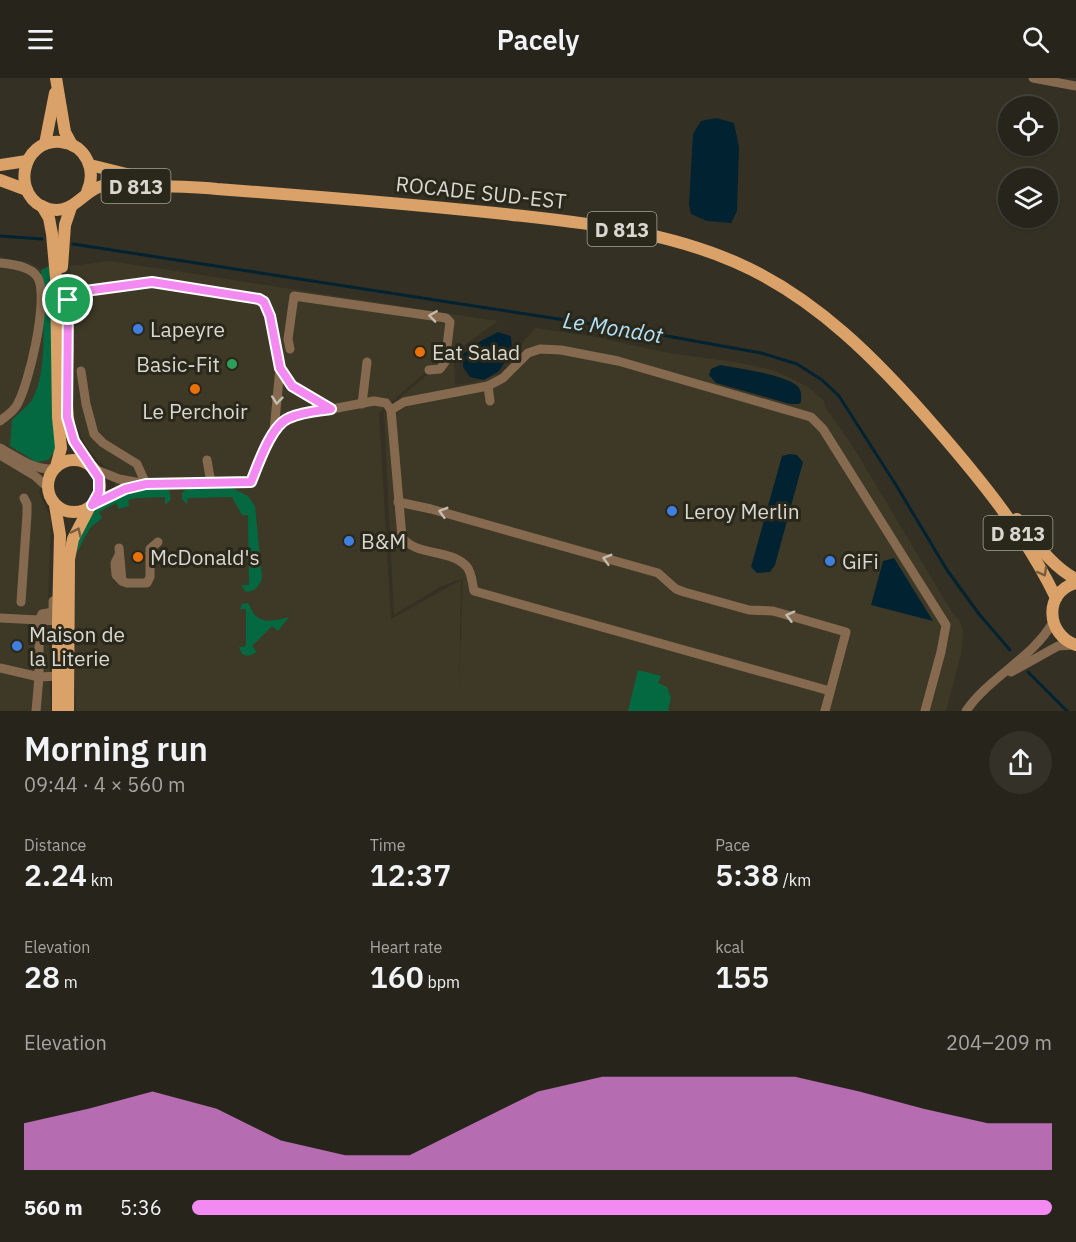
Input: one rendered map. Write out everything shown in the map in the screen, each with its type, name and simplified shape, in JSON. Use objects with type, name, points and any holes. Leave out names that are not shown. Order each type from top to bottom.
[{"type":"main road","points":[[45,144],[57,79]]},
{"type":"main road","points":[[57,79],[65,132],[72,145]]},
{"type":"main road","points":[[42,206],[57,210],[72,207],[87,192],[92,179],[90,165],[80,150],[72,145],[54,142],[45,144],[32,154],[24,170],[27,190],[42,206],[49,218],[56,278],[58,417],[61,448],[47,487],[48,494],[55,505],[60,535],[58,711]]},
{"type":"main road","points":[[0,165],[27,161]]},
{"type":"main road","name":"ROCADE SUD-EST","points":[[90,165],[135,177],[185,186]]},
{"type":"main road","points":[[0,180],[27,190]]},
{"type":"main road","name":"ROCADE SUD-EST","points":[[87,192],[107,185],[185,186],[415,204],[604,225],[677,241],[737,263],[792,293],[841,330],[891,375],[974,472],[1020,535],[1043,571],[1056,598]]},
{"type":"main road","points":[[68,711],[69,559],[73,539],[99,492],[100,485],[91,466],[74,441],[69,428],[66,402],[62,256],[65,225],[72,207]]},
{"type":"main road","points":[[55,468],[70,460],[91,466]]},
{"type":"main road","name":"ROCADE SUD-EST","points":[[974,472],[999,497],[1053,562],[1076,581]]},
{"type":"main road","points":[[55,505],[75,513],[91,506]]},
{"type":"main road","points":[[1074,645],[1064,640],[1057,632],[1052,614],[1056,598],[1062,590],[1076,581]]},
{"type":"street","points":[[1033,78],[1076,86]]},
{"type":"street","points":[[0,263],[20,266],[32,271],[37,276],[41,287],[39,322],[31,367],[17,406],[0,421]]},
{"type":"street","points":[[66,402],[69,355],[68,300],[71,295],[78,292],[152,282],[259,299],[267,306],[280,368],[273,433]]},
{"type":"street","points":[[290,349],[288,339],[294,296],[446,318],[450,322],[446,362],[440,369],[429,370]]},
{"type":"street","points":[[391,410],[404,402],[488,386],[503,378],[528,353],[540,349],[561,350],[618,360],[811,417],[817,421],[946,625],[925,711]]},
{"type":"street","points":[[362,404],[367,362]]},
{"type":"street","points":[[280,368],[292,386],[331,409]]},
{"type":"street","points":[[81,371],[94,434],[103,443],[137,464],[146,484]]},
{"type":"street","points":[[488,386],[490,401]]},
{"type":"street","points":[[91,466],[119,479],[146,484],[251,482],[273,433],[283,421],[291,417],[331,409],[382,402],[390,406],[391,410],[400,534],[403,540],[411,545],[459,560],[469,571],[474,591],[830,691]]},
{"type":"street","points":[[0,448],[42,470],[55,468]]},
{"type":"street","points":[[0,455],[35,476],[47,487]]},
{"type":"street","points":[[207,460],[211,483]]},
{"type":"street","points":[[91,506],[125,489],[146,484]]},
{"type":"street","points":[[21,602],[27,514],[27,504],[24,498]]},
{"type":"street","points":[[398,502],[658,573],[676,589],[721,603],[749,610],[773,611],[846,632],[825,711]]},
{"type":"street","points":[[119,551],[123,580],[130,584],[147,583],[150,580],[150,549],[158,542]]},
{"type":"street","points":[[36,711],[39,677],[39,620],[42,614],[53,612],[54,574],[59,560]]},
{"type":"street","points":[[0,618],[58,621]]},
{"type":"street","points":[[966,711],[980,694],[1044,636],[1053,622]]},
{"type":"street","points":[[980,694],[1037,656],[1058,645],[1074,645]]},
{"type":"street","points":[[0,668],[39,677],[58,676]]},
{"type":"shaded area","points":[[0,257],[31,263],[41,270],[44,280],[52,461],[43,477],[39,493],[51,519],[48,602],[51,711],[0,711]]},
{"type":"shaded area","points":[[110,261],[498,321],[421,376],[379,413],[391,619],[461,580],[459,693],[463,578],[438,588],[394,615],[384,413],[395,402],[454,356],[455,385],[471,383],[502,373],[535,328],[595,337],[669,353],[741,363],[776,371],[808,387],[824,401],[825,407],[852,445],[953,614],[960,621],[963,631],[961,654],[946,711],[76,711],[72,571],[77,539],[84,524],[114,499],[115,474],[99,462],[86,446],[75,423],[70,266]]},
{"type":"green space","points":[[49,266],[56,450],[48,460],[36,462],[10,446],[12,420],[32,400],[38,387],[44,336],[41,270]]},
{"type":"green space","points":[[230,487],[248,496],[255,506],[262,578],[254,590],[246,592],[241,585],[249,585],[248,515],[242,515],[232,497],[188,498],[187,504],[182,499],[182,493],[187,489]]},
{"type":"green space","points":[[136,490],[169,490],[171,499],[165,505],[165,497],[136,498],[128,500],[129,506],[119,509],[116,503],[99,512],[102,518],[90,528],[76,554],[73,554],[84,524],[95,511],[111,499]]},
{"type":"green space","points":[[248,603],[255,615],[263,620],[289,617],[278,631],[272,626],[252,646],[257,652],[248,656],[242,654],[239,647],[246,646],[246,609],[240,609],[242,604]]},
{"type":"green space","points":[[638,670],[661,676],[658,683],[667,687],[671,698],[668,710],[670,711],[628,711]]},
{"type":"water","points":[[716,118],[734,123],[739,147],[737,211],[731,223],[707,221],[691,214],[689,204],[693,134],[701,121]]},
{"type":"water","points":[[498,332],[511,336],[512,351],[499,371],[484,380],[470,377],[463,367],[463,354]]},
{"type":"water","points":[[720,365],[786,379],[799,388],[801,402],[790,404],[716,383],[709,375],[711,369]]},
{"type":"water","points":[[797,455],[803,462],[775,565],[770,572],[757,573],[751,567],[782,456]]},
{"type":"water","points":[[894,558],[933,621],[871,605],[883,561]]},
{"type":"waterway","points":[[0,236],[42,239]]},
{"type":"waterway","name":"Le Mondot","points":[[73,244],[656,334],[761,353],[797,364],[822,380],[839,396],[947,570],[979,614],[1010,650]]},
{"type":"waterway","name":"Le Mondot","points":[[1028,672],[1067,711]]},
{"type":"place","name":"Lapeyre","points":[[138,329]]},
{"type":"place","name":"Eat Salad","points":[[420,352]]},
{"type":"place","name":"Basic-Fit","points":[[232,364]]},
{"type":"place","name":"Le Perchoir","points":[[195,389]]},
{"type":"place","name":"Leroy Merlin","points":[[672,511]]},
{"type":"place","name":"B&M","points":[[349,541]]},
{"type":"place","name":"McDonald's","points":[[138,557]]},
{"type":"place","name":"GiFi","points":[[830,561]]},
{"type":"place","name":"Maison de la Literie","points":[[17,646]]},
{"type":"route","points":[[152,282],[259,299],[267,306],[280,368],[292,386],[331,409],[291,417],[283,421],[273,433],[251,482],[146,484],[125,489],[92,505],[99,492],[99,478],[74,441],[67,417],[68,300],[71,295],[78,292],[152,282]]}]
